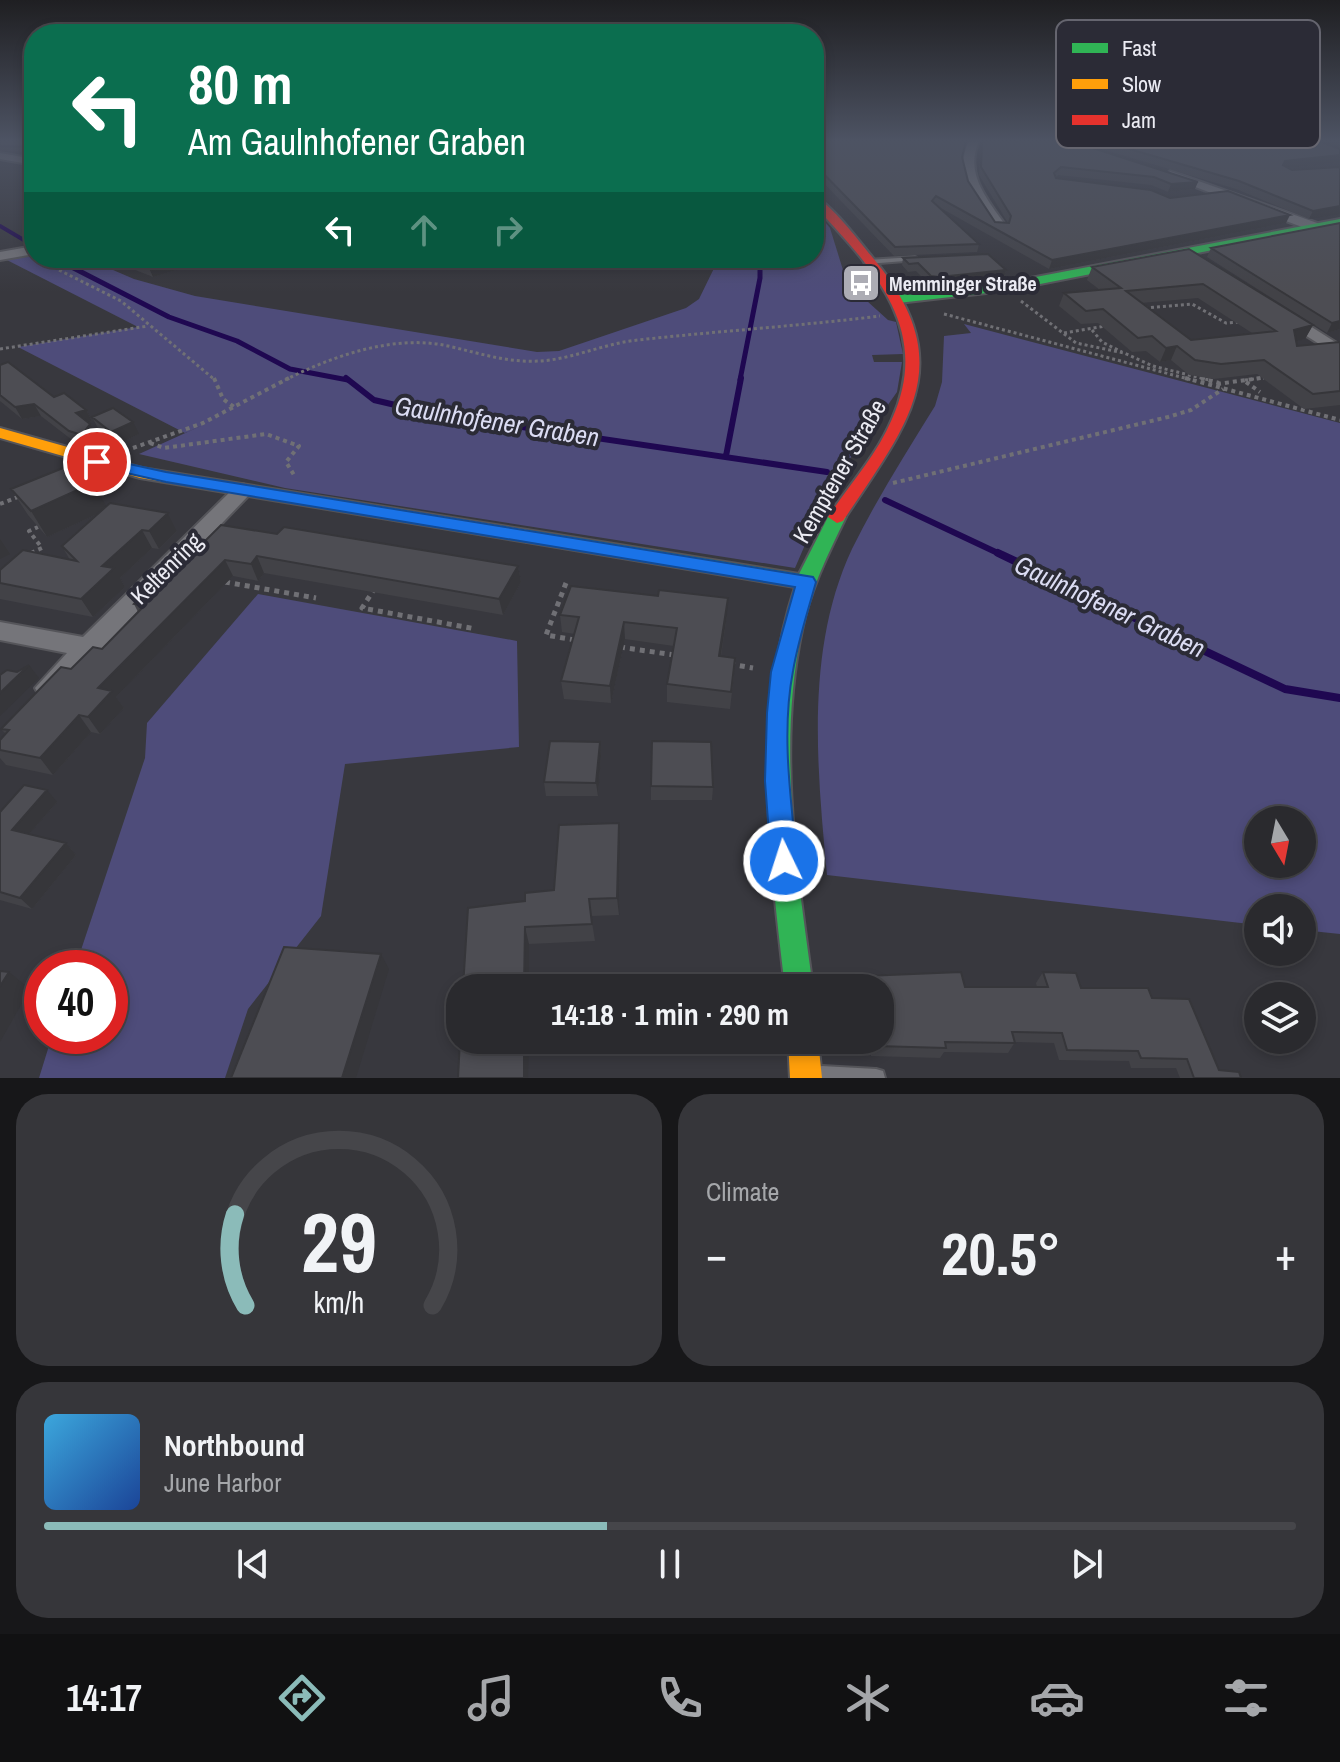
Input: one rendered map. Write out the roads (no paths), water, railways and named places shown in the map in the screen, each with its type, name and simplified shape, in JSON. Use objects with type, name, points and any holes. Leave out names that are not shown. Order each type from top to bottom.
[{"type":"street","points":[[978,191],[1000,226]]},
{"type":"street","points":[[1223,191],[1331,226]]},
{"type":"street","points":[[1199,196],[1231,194]]},
{"type":"street","name":"Kemptener Straße","points":[[798,974],[777,781],[782,672],[806,582],[822,543],[902,413],[913,386],[916,355],[902,307],[824,211]]},
{"type":"street","points":[[902,307],[1331,226]]},
{"type":"street","points":[[0,256],[24,252]]},
{"type":"street","points":[[1184,252],[1208,268]]},
{"type":"street","points":[[1275,310],[1340,352]]},
{"type":"street","points":[[0,433],[97,462],[243,490],[806,582]]},
{"type":"street","name":"Keltenring","points":[[33,704],[243,490]]},
{"type":"street","points":[[0,631],[88,647]]},
{"type":"street","points":[[804,1054],[806,1075]]},
{"type":"lane","points":[[867,262],[924,259]]},
{"type":"lane","points":[[806,1075],[876,1078]]},
{"type":"waterway","name":"Gaulnhofener Graben","points":[[0,226],[24,240]]},
{"type":"waterway","name":"Gaulnhofener Graben","points":[[73,268],[169,317],[237,341],[290,369],[348,380]]},
{"type":"waterway","points":[[740,380],[760,268]]},
{"type":"waterway","name":"Gaulnhofener Graben","points":[[346,378],[374,400],[434,414],[827,472]]},
{"type":"waterway","points":[[726,456],[741,378]]},
{"type":"waterway","name":"Gaulnhofener Graben","points":[[885,500],[1002,555]]},
{"type":"waterway","name":"Gaulnhofener Graben","points":[[998,553],[1285,689],[1340,698]]},
{"type":"place","name":"Memminger Straße","points":[[861,283]]}]
